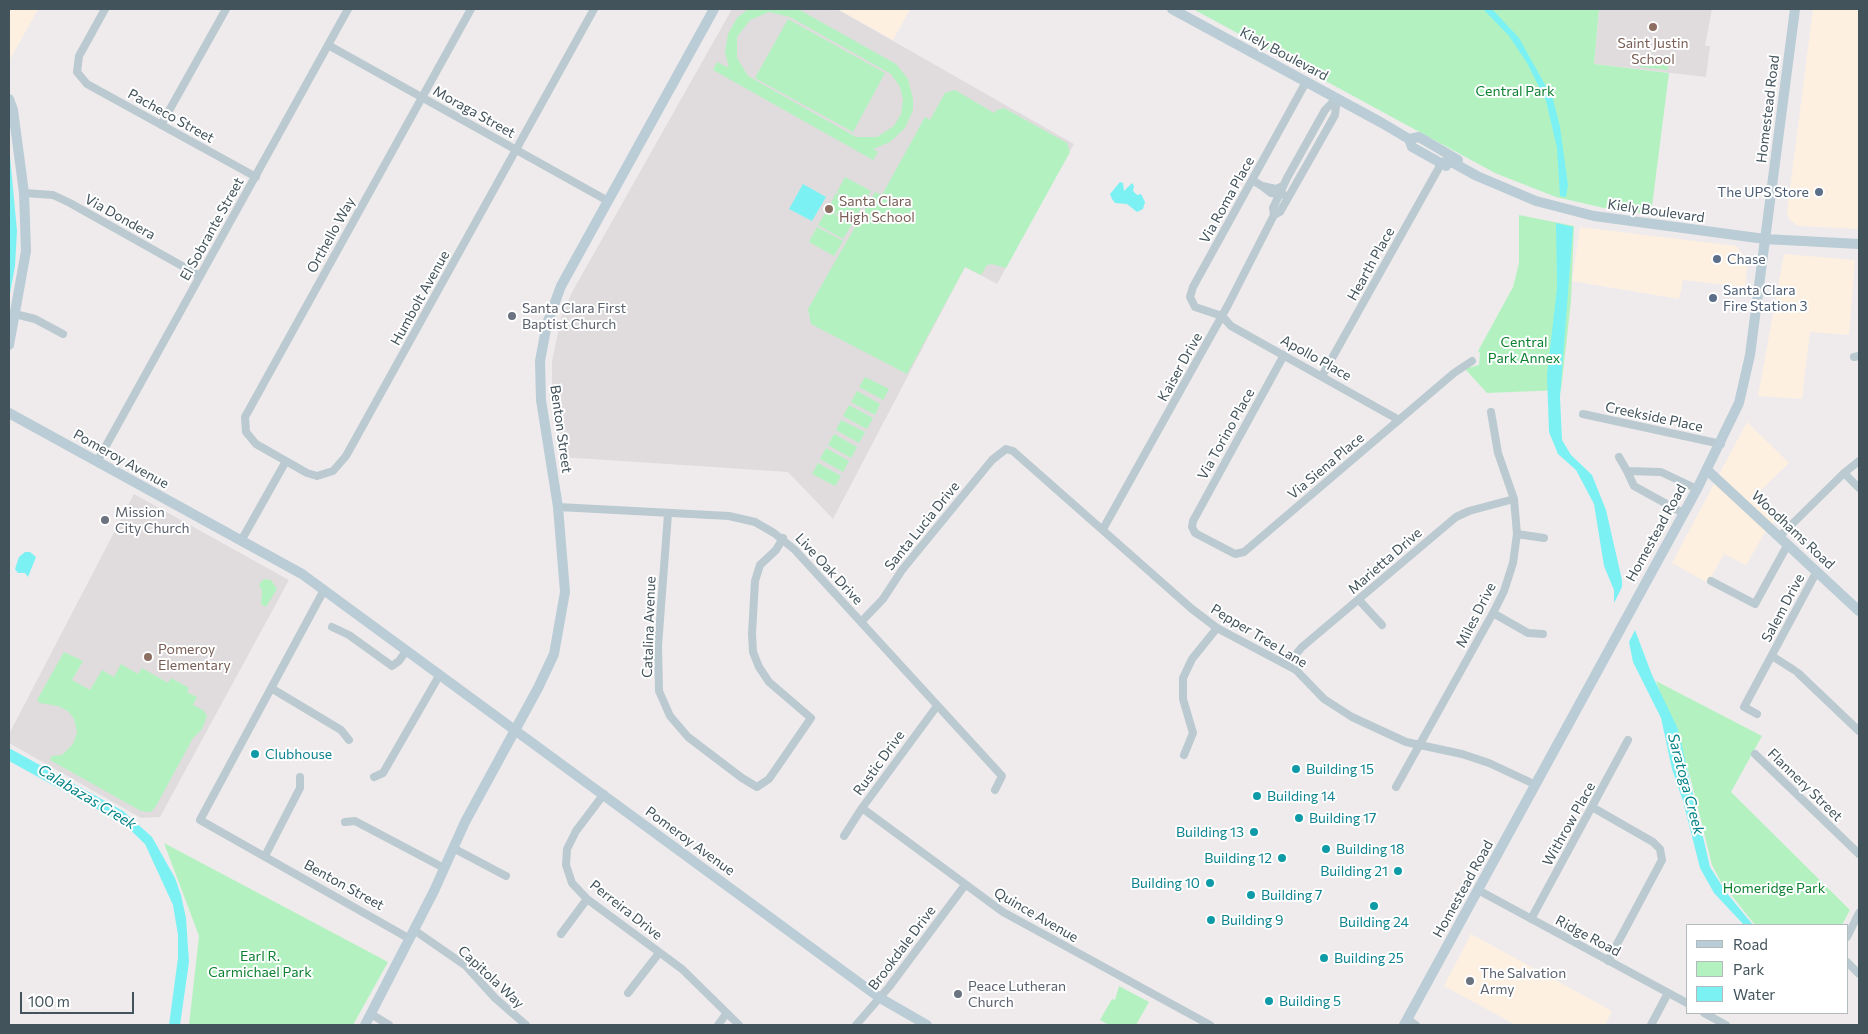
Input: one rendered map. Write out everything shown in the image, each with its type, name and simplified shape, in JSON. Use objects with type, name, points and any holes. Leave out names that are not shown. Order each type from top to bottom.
[{"type":"main road","name":"Benton Street","points":[[365,1025],[412,934],[453,848],[547,672],[560,626],[566,592],[558,507],[541,400],[540,361],[547,324],[561,286],[714,9]]},
{"type":"main road","name":"Kiely Boulevard","points":[[1172,9],[1409,139],[1412,147],[1441,164],[1451,169],[1458,166],[1513,192],[1565,210],[1594,216],[1765,239],[1859,244]]},
{"type":"main road","name":"Homestead Road","points":[[1409,1023],[1534,784],[1721,444],[1740,403],[1745,382],[1765,239],[1795,9]]},
{"type":"main road","points":[[9,99],[14,110],[24,193],[26,252],[9,345]]},
{"type":"main road","name":"Kiely Boulevard","points":[[1409,139],[1419,137],[1458,158],[1458,166]]},
{"type":"main road","name":"Pomeroy Avenue","points":[[9,413],[302,574],[880,998],[927,1025]]},
{"type":"main road","name":"Woodhams Road","points":[[1707,470],[1859,611]]},
{"type":"street","name":"Pacheco Street","points":[[105,9],[79,56],[77,72],[87,84],[256,177]]},
{"type":"street","points":[[161,125],[226,9]]},
{"type":"street","name":"El Sobrante Street","points":[[97,462],[348,9]]},
{"type":"street","name":"Orthello Way","points":[[286,461],[250,438],[246,432],[245,417],[471,9]]},
{"type":"street","name":"Humbolt Avenue","points":[[286,461],[307,473],[317,476],[333,471],[340,465],[594,9]]},
{"type":"street","name":"Moraga Street","points":[[328,46],[608,201]]},
{"type":"street","name":"Via Roma Place","points":[[1222,316],[1195,306],[1190,297],[1193,287],[1306,82]]},
{"type":"street","name":"Kaiser Drive","points":[[1103,529],[1222,316],[1274,215],[1273,208],[1283,186],[1325,110],[1337,98]]},
{"type":"street","name":"Kaiser Drive","points":[[1274,215],[1280,212],[1334,114],[1337,98]]},
{"type":"street","name":"Hearth Place","points":[[1322,376],[1441,164]]},
{"type":"street","points":[[1252,180],[1271,194],[1290,194]]},
{"type":"street","points":[[1262,186],[1276,189],[1283,186]]},
{"type":"street","name":"Via Dondera","points":[[24,193],[53,195],[70,203],[200,276]]},
{"type":"street","points":[[15,314],[35,319],[63,334]]},
{"type":"street","name":"Apollo Place","points":[[1222,316],[1231,326],[1399,420]]},
{"type":"street","name":"Via Torino Place","points":[[1192,527],[1193,521],[1284,355]]},
{"type":"street","name":"Via Siena Place","points":[[1192,527],[1195,533],[1230,552],[1236,554],[1244,552],[1399,420],[1472,361]]},
{"type":"street","name":"Miles Drive","points":[[1396,787],[1493,614],[1504,591],[1513,563],[1517,534],[1514,499],[1498,453],[1490,412]]},
{"type":"street","name":"Creekside Place","points":[[1583,414],[1721,444]]},
{"type":"street","name":"Pepper Tree Lane","points":[[1006,449],[1013,451],[1192,610],[1217,628],[1288,665],[1298,672],[1324,698],[1352,718],[1391,736],[1419,745],[1462,754],[1489,763],[1534,784]]},
{"type":"street","name":"Santa Lucia Drive","points":[[861,622],[883,599],[902,570],[992,460],[1006,449]]},
{"type":"street","points":[[1619,457],[1634,486],[1683,513]]},
{"type":"street","points":[[241,542],[286,461]]},
{"type":"street","points":[[1780,536],[1844,473],[1859,461]]},
{"type":"street","points":[[1627,471],[1661,472],[1696,489]]},
{"type":"street","points":[[1844,473],[1859,488]]},
{"type":"street","name":"Marietta Drive","points":[[1288,665],[1302,647],[1456,517],[1469,511],[1514,499]]},
{"type":"street","name":"Live Oak Drive","points":[[558,507],[742,518],[756,522],[783,538],[1002,776],[995,790]]},
{"type":"street","name":"Catalina Avenue","points":[[668,514],[658,646],[659,691],[670,716],[688,738],[757,787],[769,779],[811,718],[769,682],[759,667],[754,652],[752,634],[755,581],[760,565],[776,550],[783,538]]},
{"type":"street","points":[[1517,534],[1544,538]]},
{"type":"street","points":[[1711,581],[1755,604],[1788,544]]},
{"type":"street","name":"Salem Drive","points":[[1756,714],[1744,707],[1817,571]]},
{"type":"street","points":[[324,590],[271,688],[341,730],[349,740]]},
{"type":"street","points":[[1359,600],[1382,625]]},
{"type":"street","points":[[1493,614],[1528,633],[1543,634]]},
{"type":"street","points":[[332,627],[349,635],[392,666],[406,651]]},
{"type":"street","points":[[1184,755],[1193,733],[1183,700],[1183,678],[1192,659],[1217,628]]},
{"type":"street","name":"Salem Drive","points":[[1772,656],[1796,672],[1859,732]]},
{"type":"street","points":[[374,776],[383,773],[439,676]]},
{"type":"street","name":"Benton Street","points":[[271,688],[200,820],[412,934]]},
{"type":"street","name":"Rustic Drive","points":[[844,836],[862,808],[937,706]]},
{"type":"street","name":"Withrow Place","points":[[1531,919],[1628,740]]},
{"type":"street","name":"Flannery Street","points":[[1755,754],[1859,854]]},
{"type":"street","points":[[264,856],[300,788],[300,777]]},
{"type":"street","name":"Perreira Drive","points":[[604,794],[576,831],[567,849],[566,865],[572,883],[587,899],[682,969],[739,1025]]},
{"type":"street","points":[[1592,807],[1653,842],[1660,849],[1662,860],[1608,961]]},
{"type":"street","name":"Quince Avenue","points":[[862,808],[1003,912],[1210,1025]]},
{"type":"street","points":[[344,822],[355,821],[444,868]]},
{"type":"street","points":[[453,848],[506,876]]},
{"type":"street","name":"Brookdale Drive","points":[[856,1025],[880,998],[966,885]]},
{"type":"street","name":"Ridge Road","points":[[1478,890],[1686,1002]]},
{"type":"street","points":[[561,934],[587,899]]},
{"type":"street","points":[[1848,935],[1859,913]]},
{"type":"street","name":"Capitola Way","points":[[412,934],[466,966],[495,998],[526,1025]]},
{"type":"street","points":[[628,993],[659,953]]},
{"type":"street","points":[[1848,963],[1859,974]]},
{"type":"street","points":[[1651,1025],[1668,993]]},
{"type":"street","points":[[371,1014],[389,1025]]},
{"type":"street","points":[[718,1025],[726,1014]]},
{"type":"street","points":[[1706,1014],[1726,1025]]},
{"type":"shaded area","points":[[9,9],[38,9],[9,61]]},
{"type":"shaded area","name":"Santa Clara High School","points":[[732,9],[837,9],[1074,144],[997,284],[965,267],[833,519],[788,472],[561,457],[552,383],[552,361],[561,318],[571,294]]},
{"type":"shaded area","points":[[837,9],[910,9],[893,40]]},
{"type":"shaded area","name":"Saint Justin School","points":[[1599,9],[1712,9],[1705,46],[1710,46],[1706,77],[1594,64]]},
{"type":"shaded area","points":[[1813,9],[1859,9],[1859,229],[1798,226],[1790,220],[1787,213]]},
{"type":"shaded area","points":[[1580,227],[1736,246],[1748,261],[1745,287],[1683,280],[1679,299],[1572,281]]},
{"type":"shaded area","points":[[1784,254],[1855,260],[1849,335],[1810,332],[1802,399],[1758,396]]},
{"type":"shaded area","points":[[1747,422],[1789,463],[1754,497],[1776,520],[1764,534],[1746,565],[1724,554],[1708,583],[1672,563]]},
{"type":"shaded area","name":"Pomeroy Elementary","points":[[134,494],[289,580],[160,817],[141,818],[9,743],[9,734]]},
{"type":"shaded area","points":[[1471,934],[1612,1011],[1605,1025],[1516,1025],[1444,986]]},
{"type":"green space","points":[[748,9],[798,9],[896,64],[908,79],[913,99],[913,110],[905,128],[890,142],[873,149],[878,152],[873,160],[713,70],[717,62],[729,68],[725,52],[728,34],[737,18]],"holes":[[[769,12],[790,17],[891,74],[900,87],[903,100],[901,114],[894,126],[877,137],[856,137],[748,76],[737,58],[737,37],[750,20]]]},
{"type":"green space","name":"Central Park","points":[[1193,9],[1599,9],[1594,64],[1669,73],[1651,214],[1604,208],[1556,197],[1495,173]]},
{"type":"green space","points":[[788,19],[885,73],[853,132],[755,78]]},
{"type":"green space","points":[[1642,56],[1669,59],[1668,70],[1640,67]]},
{"type":"green space","points":[[955,90],[994,113],[1004,108],[1067,143],[1070,152],[1006,268],[992,264],[987,265],[981,275],[965,267],[907,374],[811,324],[808,309],[875,192],[882,195],[925,117],[930,120],[945,93]]},
{"type":"green space","points":[[845,177],[871,191],[862,206],[837,192]]},
{"type":"green space","points":[[836,193],[861,208],[853,223],[828,209]]},
{"type":"green space","points":[[827,210],[852,224],[843,239],[818,225]]},
{"type":"green space","name":"Central Park Annex","points":[[1519,215],[1574,226],[1571,301],[1561,390],[1487,393],[1465,369],[1479,365],[1480,353],[1478,351],[1513,287],[1519,263]]},
{"type":"green space","points":[[817,227],[843,241],[834,256],[809,242]]},
{"type":"green space","points":[[865,377],[889,389],[883,400],[859,387]]},
{"type":"green space","points":[[857,391],[880,404],[875,415],[851,402]]},
{"type":"green space","points":[[849,405],[873,418],[867,429],[843,416]]},
{"type":"green space","points":[[841,420],[865,432],[859,443],[836,430]]},
{"type":"green space","points":[[834,434],[857,447],[851,458],[828,445]]},
{"type":"green space","points":[[826,448],[849,461],[843,472],[820,459]]},
{"type":"green space","points":[[818,463],[841,476],[835,486],[812,474]]},
{"type":"green space","points":[[264,579],[271,580],[277,589],[266,607],[261,604],[262,591],[259,584]]},
{"type":"green space","points":[[64,652],[83,661],[72,680],[90,690],[102,670],[114,677],[121,664],[138,674],[142,668],[168,683],[171,678],[189,688],[187,692],[197,697],[193,705],[203,710],[207,716],[202,729],[193,738],[151,812],[141,811],[50,760],[52,756],[62,755],[73,744],[77,732],[74,719],[68,711],[58,706],[40,703],[37,700]]},
{"type":"green space","name":"Homeridge Park","points":[[1656,681],[1762,736],[1731,792],[1850,910],[1843,924],[1754,924],[1721,882],[1712,865],[1690,776]]},
{"type":"green space","name":"Earl R. Carmichael Park","points":[[164,843],[388,962],[353,1025],[189,1025],[199,936]]},
{"type":"green space","points":[[1119,986],[1149,1002],[1136,1025],[1109,1025],[1100,1020],[1112,999],[1115,1000]]},
{"type":"water","points":[[1483,9],[1492,9],[1519,38],[1553,99],[1560,127],[1568,185],[1566,197],[1560,196],[1557,148],[1546,101],[1527,63],[1509,36]]},
{"type":"water","points":[[9,145],[17,231],[15,266],[9,299]]},
{"type":"water","points":[[1120,182],[1123,183],[1124,191],[1132,183],[1134,186],[1133,191],[1137,195],[1141,194],[1145,202],[1143,209],[1137,212],[1127,204],[1115,203],[1110,194]]},
{"type":"water","points":[[803,184],[826,197],[812,221],[789,209]]},
{"type":"water","points":[[1556,223],[1573,227],[1560,397],[1562,440],[1571,455],[1592,475],[1606,510],[1622,580],[1622,587],[1614,603],[1614,590],[1604,566],[1594,504],[1576,470],[1558,454],[1549,432],[1547,375],[1557,288]]},
{"type":"water","points":[[25,552],[30,552],[36,557],[28,577],[25,573],[18,573],[15,569],[19,557]]},
{"type":"water","name":"Saratoga Creek","points":[[1635,630],[1652,675],[1678,729],[1710,867],[1726,892],[1752,924],[1743,924],[1714,893],[1700,868],[1683,801],[1672,769],[1661,718],[1633,662],[1629,642]]},
{"type":"water","name":"Calabazas Creek","points":[[9,748],[123,811],[152,837],[175,878],[186,918],[189,962],[180,1025],[169,1025],[178,958],[178,935],[173,905],[145,844],[124,824],[9,761]]},
{"type":"place","name":"Saint Justin School","points":[[1653,27]]},
{"type":"place","name":"The UPS Store","points":[[1819,192]]},
{"type":"place","name":"Santa Clara High School","points":[[829,209]]},
{"type":"place","name":"Chase","points":[[1717,259]]},
{"type":"place","name":"Santa Clara Fire Station 3","points":[[1713,298]]},
{"type":"place","name":"Santa Clara First Baptist Church","points":[[512,316]]},
{"type":"place","name":"Mission City Church","points":[[105,520]]},
{"type":"place","name":"Pomeroy Elementary","points":[[148,657]]},
{"type":"place","name":"Clubhouse","points":[[255,754]]},
{"type":"place","name":"Building 15","points":[[1296,769]]},
{"type":"place","name":"Building 14","points":[[1257,796]]},
{"type":"place","name":"Building 17","points":[[1299,818]]},
{"type":"place","name":"Building 13","points":[[1254,832]]},
{"type":"place","name":"Building 18","points":[[1326,849]]},
{"type":"place","name":"Building 12","points":[[1282,858]]},
{"type":"place","name":"Building 21","points":[[1398,871]]},
{"type":"place","name":"Building 10","points":[[1210,883]]},
{"type":"place","name":"Building 7","points":[[1251,895]]},
{"type":"place","name":"Building 24","points":[[1374,906]]},
{"type":"place","name":"Building 9","points":[[1211,920]]},
{"type":"place","name":"Building 25","points":[[1324,958]]},
{"type":"place","name":"The Salvation Army","points":[[1470,981]]},
{"type":"place","name":"Peace Lutheran Church","points":[[958,994]]},
{"type":"place","name":"Building 5","points":[[1269,1001]]}]
